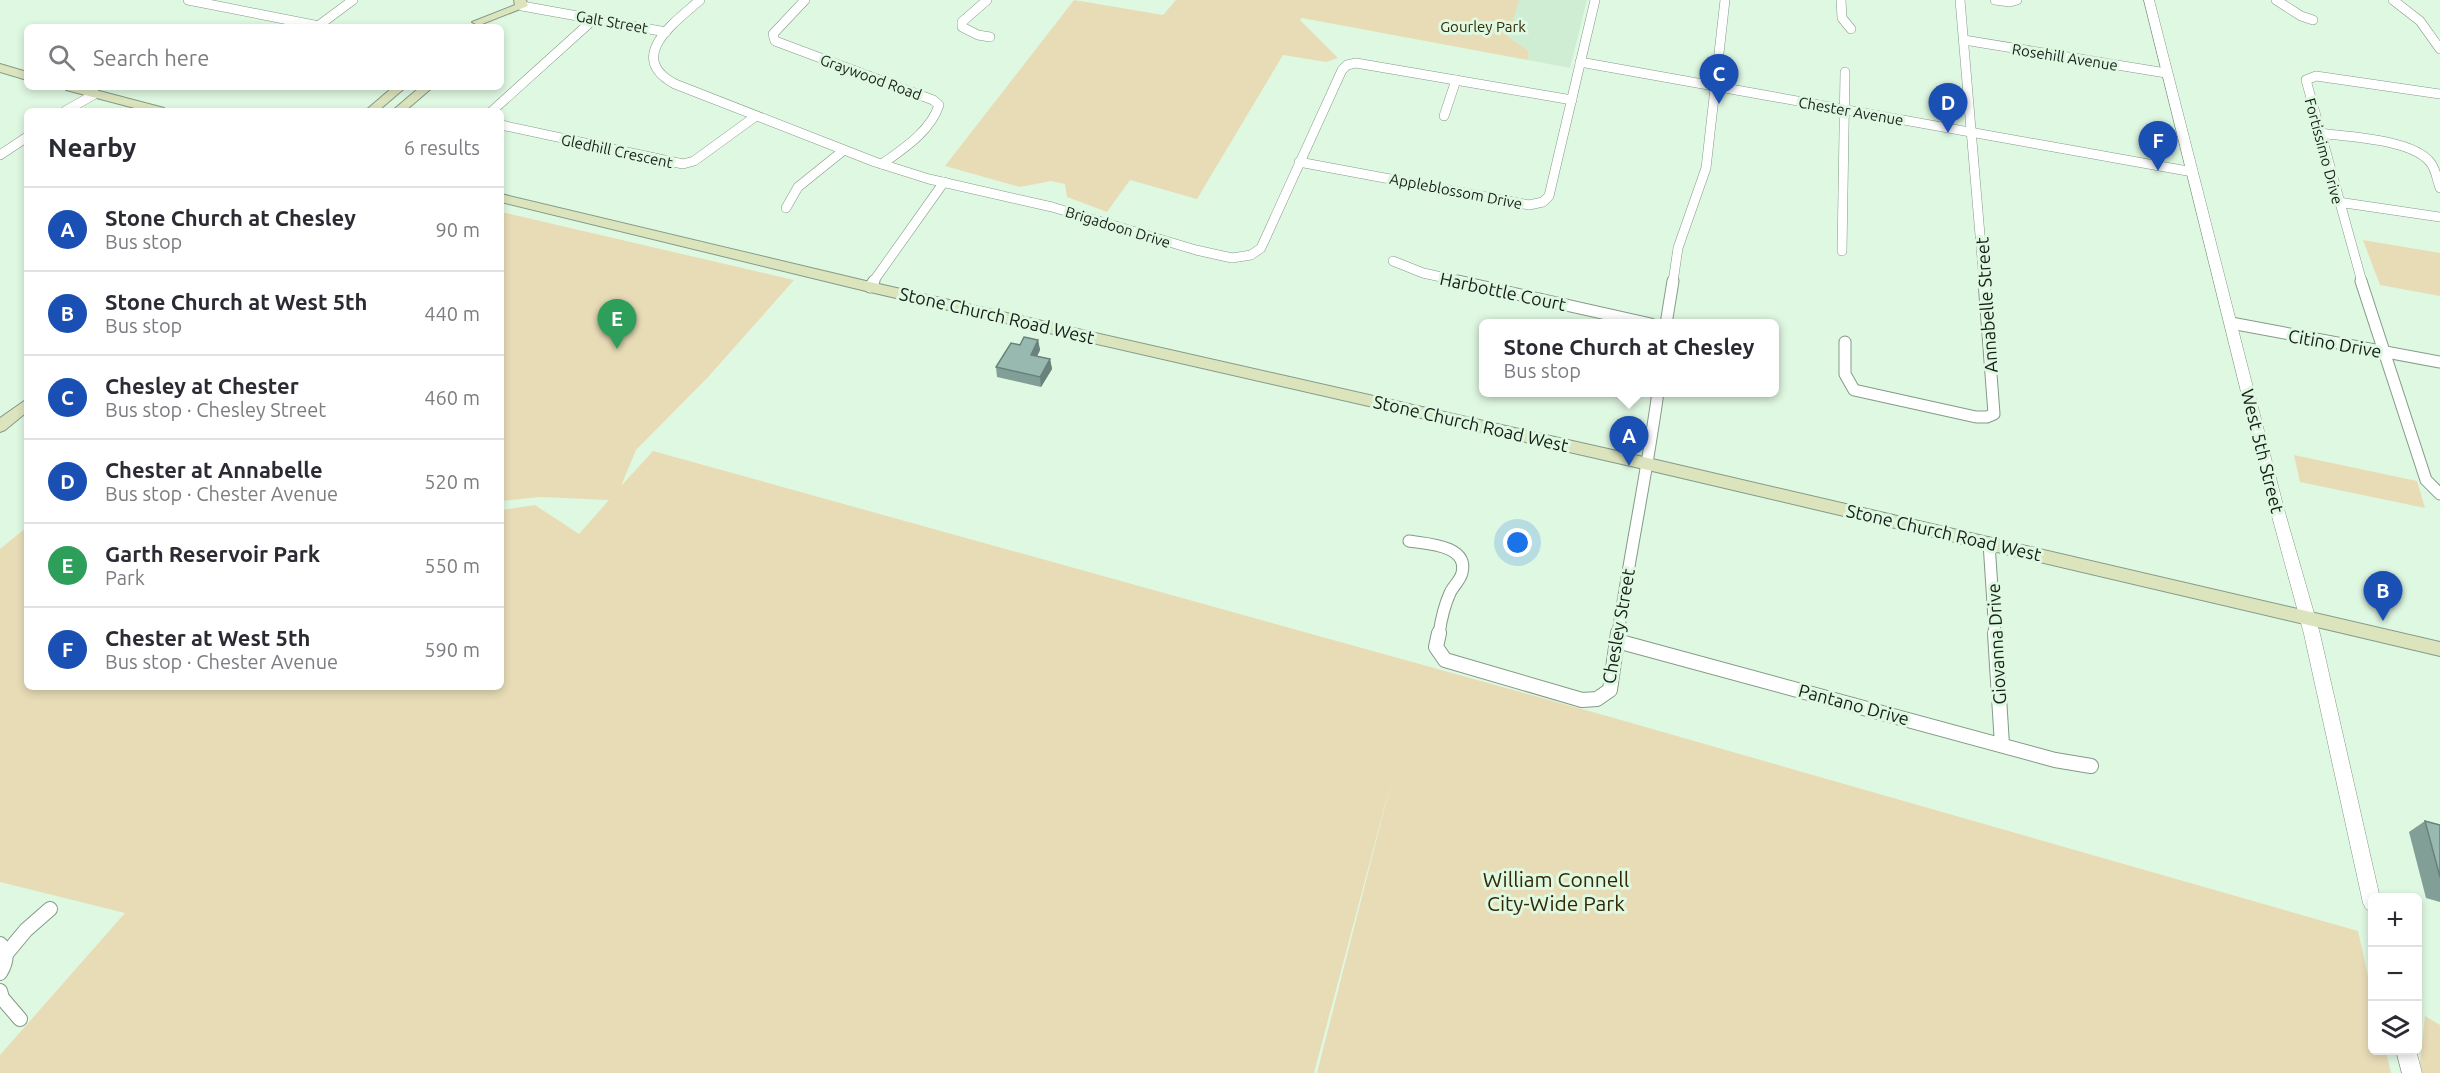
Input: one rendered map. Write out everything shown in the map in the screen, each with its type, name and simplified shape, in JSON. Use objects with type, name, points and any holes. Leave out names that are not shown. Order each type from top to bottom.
[{"type":"main road","points":[[476,24],[506,0]]},
{"type":"main road","points":[[477,24],[524,2]]},
{"type":"main road","points":[[501,24],[524,2]]},
{"type":"main road","points":[[0,68],[24,75]]},
{"type":"main road","points":[[81,90],[149,108]]},
{"type":"main road","points":[[375,108],[396,90]]},
{"type":"main road","points":[[400,108],[416,90]]},
{"type":"main road","points":[[401,108],[422,90]]},
{"type":"main road","name":"Stone Church Road West","points":[[504,199],[870,287],[1648,464],[2307,616],[2440,649]]},
{"type":"main road","points":[[0,426],[24,406]]},
{"type":"street","points":[[188,0],[311,24]]},
{"type":"street","points":[[323,24],[353,0]]},
{"type":"street","name":"Brigadoon Drive","points":[[700,0],[666,32],[654,47],[653,64],[666,80],[882,164],[944,182],[1052,207],[1187,248],[1232,258],[1251,255],[1261,248],[1345,66],[1356,63],[1572,100]]},
{"type":"street","name":"Graywood Road","points":[[806,0],[773,34],[775,41],[933,100],[939,105],[938,111],[918,134],[882,164]]},
{"type":"street","points":[[987,0],[962,22],[962,27],[978,35],[990,37]]},
{"type":"street","name":"Appleblossom Drive","points":[[1299,162],[1523,204],[1540,203],[1549,196],[1595,0]]},
{"type":"street","points":[[1667,319],[1678,248],[1705,173],[1725,0]]},
{"type":"street","points":[[1841,0],[1842,18],[1851,29]]},
{"type":"street","name":"Annabelle Street","points":[[1845,342],[1844,377],[1854,390],[1976,417],[1987,417],[1994,414],[1973,133],[1960,0]]},
{"type":"street","points":[[1995,0],[2010,2],[2017,0]]},
{"type":"street","name":"West 5th Street","points":[[2149,0],[2166,74],[2307,616],[2371,893]]},
{"type":"street","points":[[2276,0],[2301,16],[2313,20]]},
{"type":"street","points":[[2393,0],[2421,21],[2436,39],[2440,49]]},
{"type":"street","name":"Galt Street","points":[[524,2],[594,19],[666,32]]},
{"type":"street","points":[[495,108],[594,19]]},
{"type":"street","name":"Rosehill Avenue","points":[[1964,40],[2166,74]]},
{"type":"street","name":"Chester Avenue","points":[[1580,62],[2193,172]]},
{"type":"street","points":[[1842,251],[1845,72]]},
{"type":"street","name":"Fortissimo Drive","points":[[2440,94],[2310,76],[2306,80],[2338,202],[2426,480],[2440,494]]},
{"type":"street","points":[[1444,116],[1456,80]]},
{"type":"street","points":[[70,108],[95,94]]},
{"type":"street","name":"Gledhill Crescent","points":[[504,126],[683,164],[694,161],[756,116]]},
{"type":"street","points":[[2319,133],[2405,148],[2420,153],[2430,162],[2440,188]]},
{"type":"street","points":[[0,154],[24,138]]},
{"type":"street","points":[[786,208],[798,187],[844,150]]},
{"type":"street","points":[[870,287],[944,182]]},
{"type":"street","points":[[2338,202],[2440,217]]},
{"type":"street","name":"Harbottle Court","points":[[1393,261],[1405,268],[1423,273],[1629,319]]},
{"type":"street","name":"Citino Drive","points":[[2231,323],[2440,362]]},
{"type":"street","name":"Chesley Street","points":[[1409,541],[1445,547],[1454,553],[1462,564],[1462,574],[1448,596],[1436,647],[1444,660],[1582,700],[1597,699],[1610,690],[1626,578],[1648,464],[1657,397]]},
{"type":"street","name":"Giovanna Drive","points":[[1989,543],[2002,745]]},
{"type":"street","name":"Pantano Drive","points":[[1617,641],[2055,760],[2091,766]]},
{"type":"street","points":[[0,973],[2,946],[26,930],[50,909]]},
{"type":"street","points":[[1,995],[20,1019]]},
{"type":"street","points":[[2407,1055],[2412,1073]]},
{"type":"shaded area","points":[[1516,0],[1587,0],[1570,68],[1528,60],[1529,51],[1508,37],[1518,1]]},
{"type":"green space","name":"Gourley Park","points":[[1074,0],[1163,15],[1176,0],[1519,0],[1508,37],[1529,51],[1528,60],[1302,18],[1300,20],[1338,58],[1326,62],[1283,55],[1197,199],[1130,180],[1107,212],[1067,197],[1065,184],[1051,181],[1020,187],[945,166]]},
{"type":"green space","name":"William Connell City-Wide Park","points":[[504,213],[794,280],[709,376],[636,450],[621,486],[653,451],[1607,716],[2358,931],[2368,976],[2368,1055],[2387,1055],[2391,1073],[1317,1073],[1394,771],[1314,1073],[0,1073],[0,1055],[125,913],[0,882],[0,549],[24,529],[24,690],[504,690],[504,510],[535,505],[579,534],[609,500],[540,497],[504,501]]},
{"type":"green space","points":[[2363,240],[2440,253],[2440,296],[2380,285]]},
{"type":"green space","points":[[2294,455],[2417,481],[2425,508],[2300,482]]},
{"type":"green space","points":[[2425,1016],[2440,1025],[2440,1073],[2419,1073]]},
{"type":"building","points":[[1024,337],[1038,340],[1031,355],[1050,359],[1040,377],[996,367],[1011,343],[1020,345]]},
{"type":"building","points":[[2425,821],[2440,825],[2440,877]]},
{"type":"place","name":"Chesley at Chester","points":[[1719,104]]},
{"type":"place","name":"Chester at Annabelle","points":[[1948,133]]},
{"type":"place","name":"Chester at West 5th","points":[[2158,171]]},
{"type":"place","name":"Garth Reservoir Park","points":[[617,349]]},
{"type":"place","name":"Stone Church at Chesley","points":[[1629,466]]},
{"type":"place","name":"Stone Church at West 5th","points":[[2383,621]]}]
